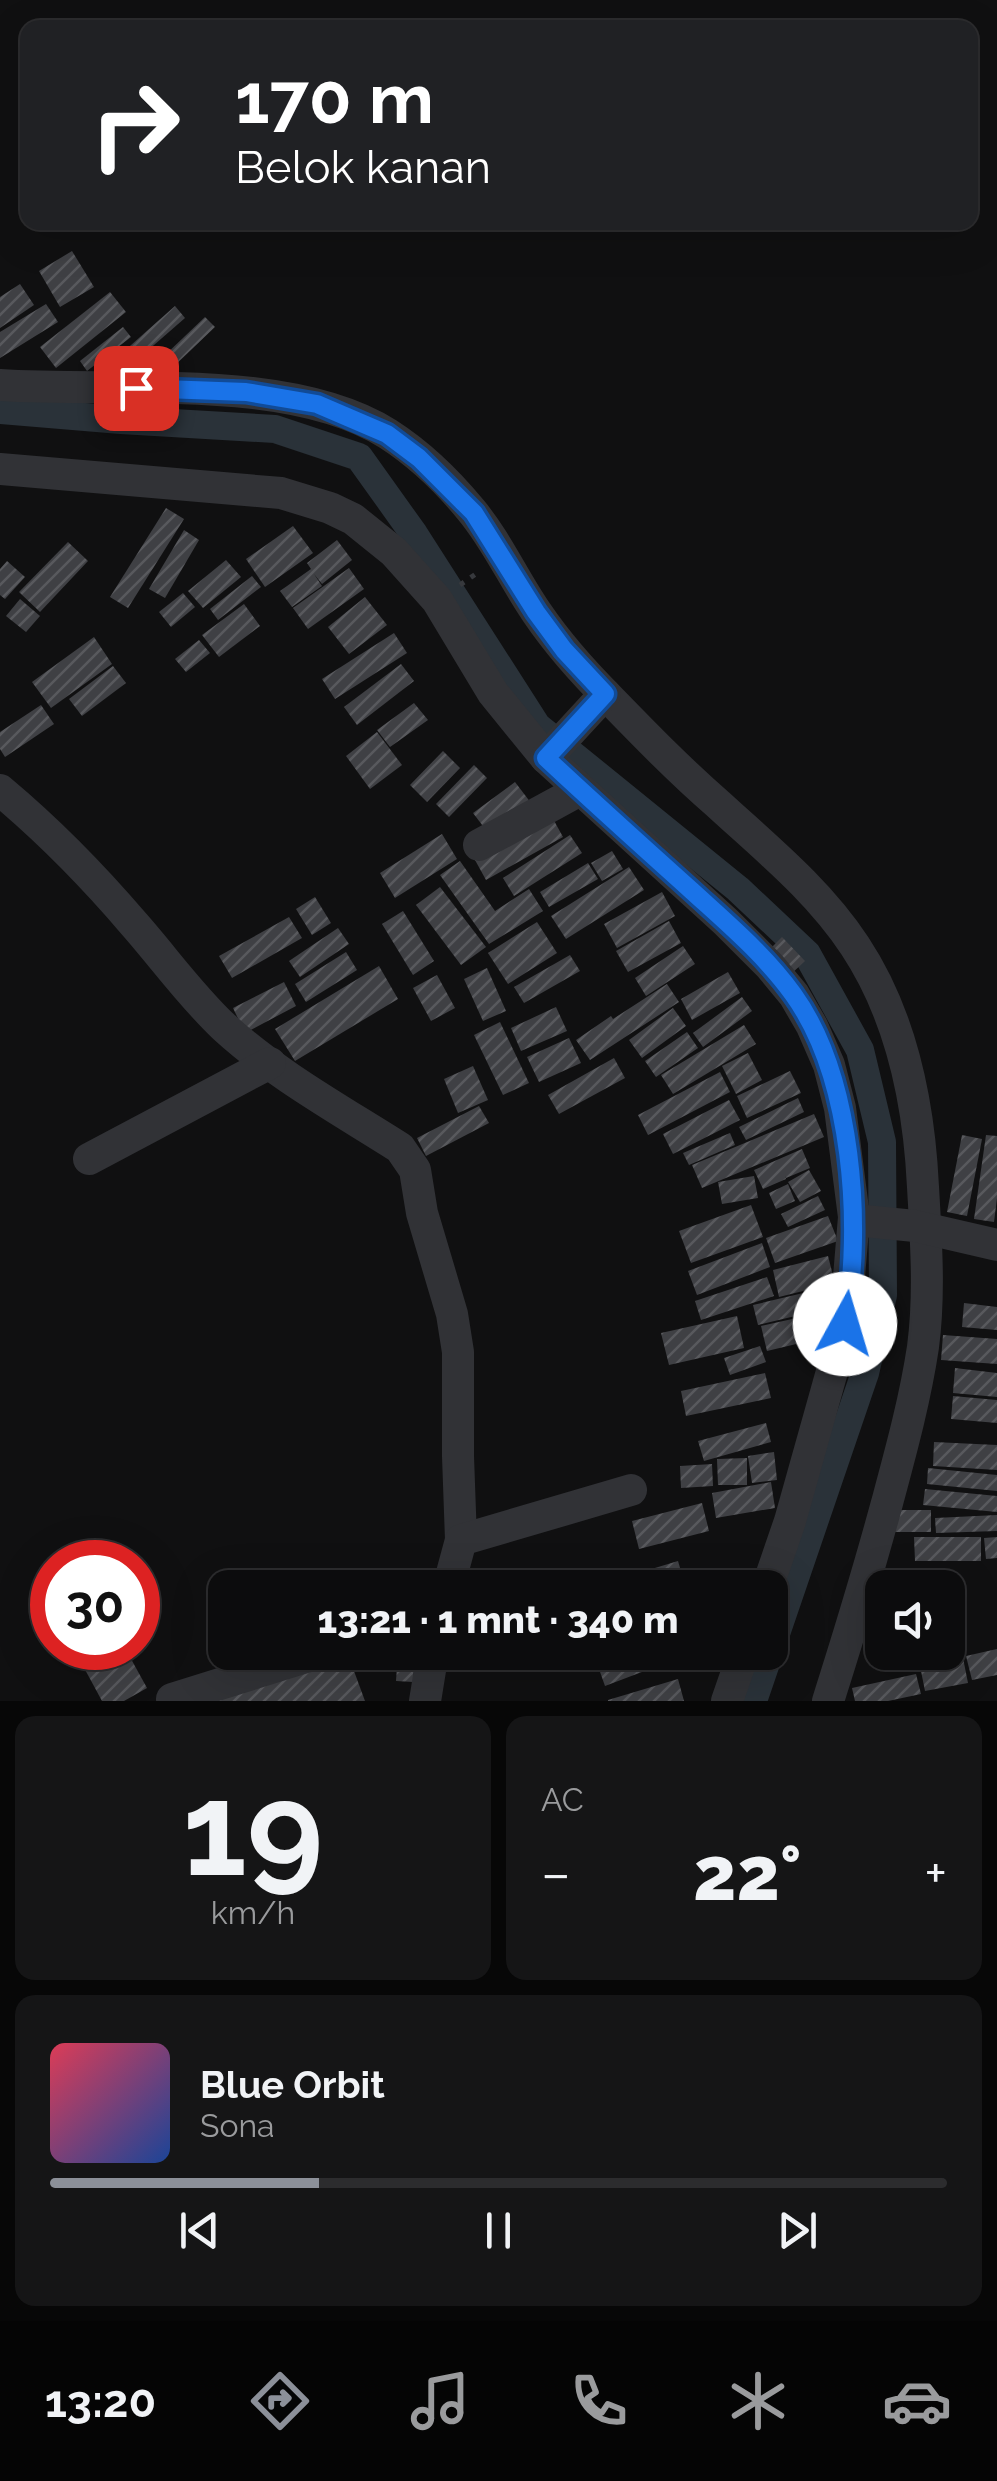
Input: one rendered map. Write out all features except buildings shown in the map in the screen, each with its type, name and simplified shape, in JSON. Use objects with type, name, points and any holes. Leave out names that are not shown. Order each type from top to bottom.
[{"type":"street","points":[[0,385],[246,392],[317,404],[387,434],[419,458],[474,513],[536,612],[599,701],[771,850],[856,947],[875,981],[906,1060],[921,1139],[920,1227],[927,1295],[923,1346],[905,1438],[828,1701]]},
{"type":"street","points":[[0,469],[281,493],[353,519],[394,552],[437,600],[493,693],[552,751],[580,790],[726,922],[794,995],[829,1064],[862,1221],[845,1324],[773,1570]]},
{"type":"street","points":[[552,751],[599,701]]},
{"type":"street","points":[[0,790],[88,872],[227,1029],[270,1064],[400,1148],[415,1170],[422,1214],[452,1314],[458,1352],[461,1540],[453,1570]]},
{"type":"street","points":[[479,846],[580,790]]},
{"type":"street","points":[[89,1158],[270,1064]]},
{"type":"street","points":[[862,1221],[920,1227],[997,1245]]},
{"type":"street","points":[[461,1540],[631,1490]]},
{"type":"street","points":[[172,1700],[266,1670]]},
{"type":"street","points":[[424,1701],[430,1670]]},
{"type":"street","points":[[728,1701],[738,1670]]},
{"type":"path","points":[[459,586],[489,565]]},
{"type":"waterway","points":[[0,410],[275,429],[359,457],[414,534],[537,726],[738,889],[807,954],[860,1050],[882,1142],[883,1295],[865,1373],[753,1701]]},
{"type":"route","points":[[136,388],[246,392],[317,404],[387,434],[419,458],[474,513],[536,612],[564,650],[605,694],[546,758],[770,966],[794,995],[812,1026],[829,1064],[840,1108],[854,1216],[845,1324]]}]
